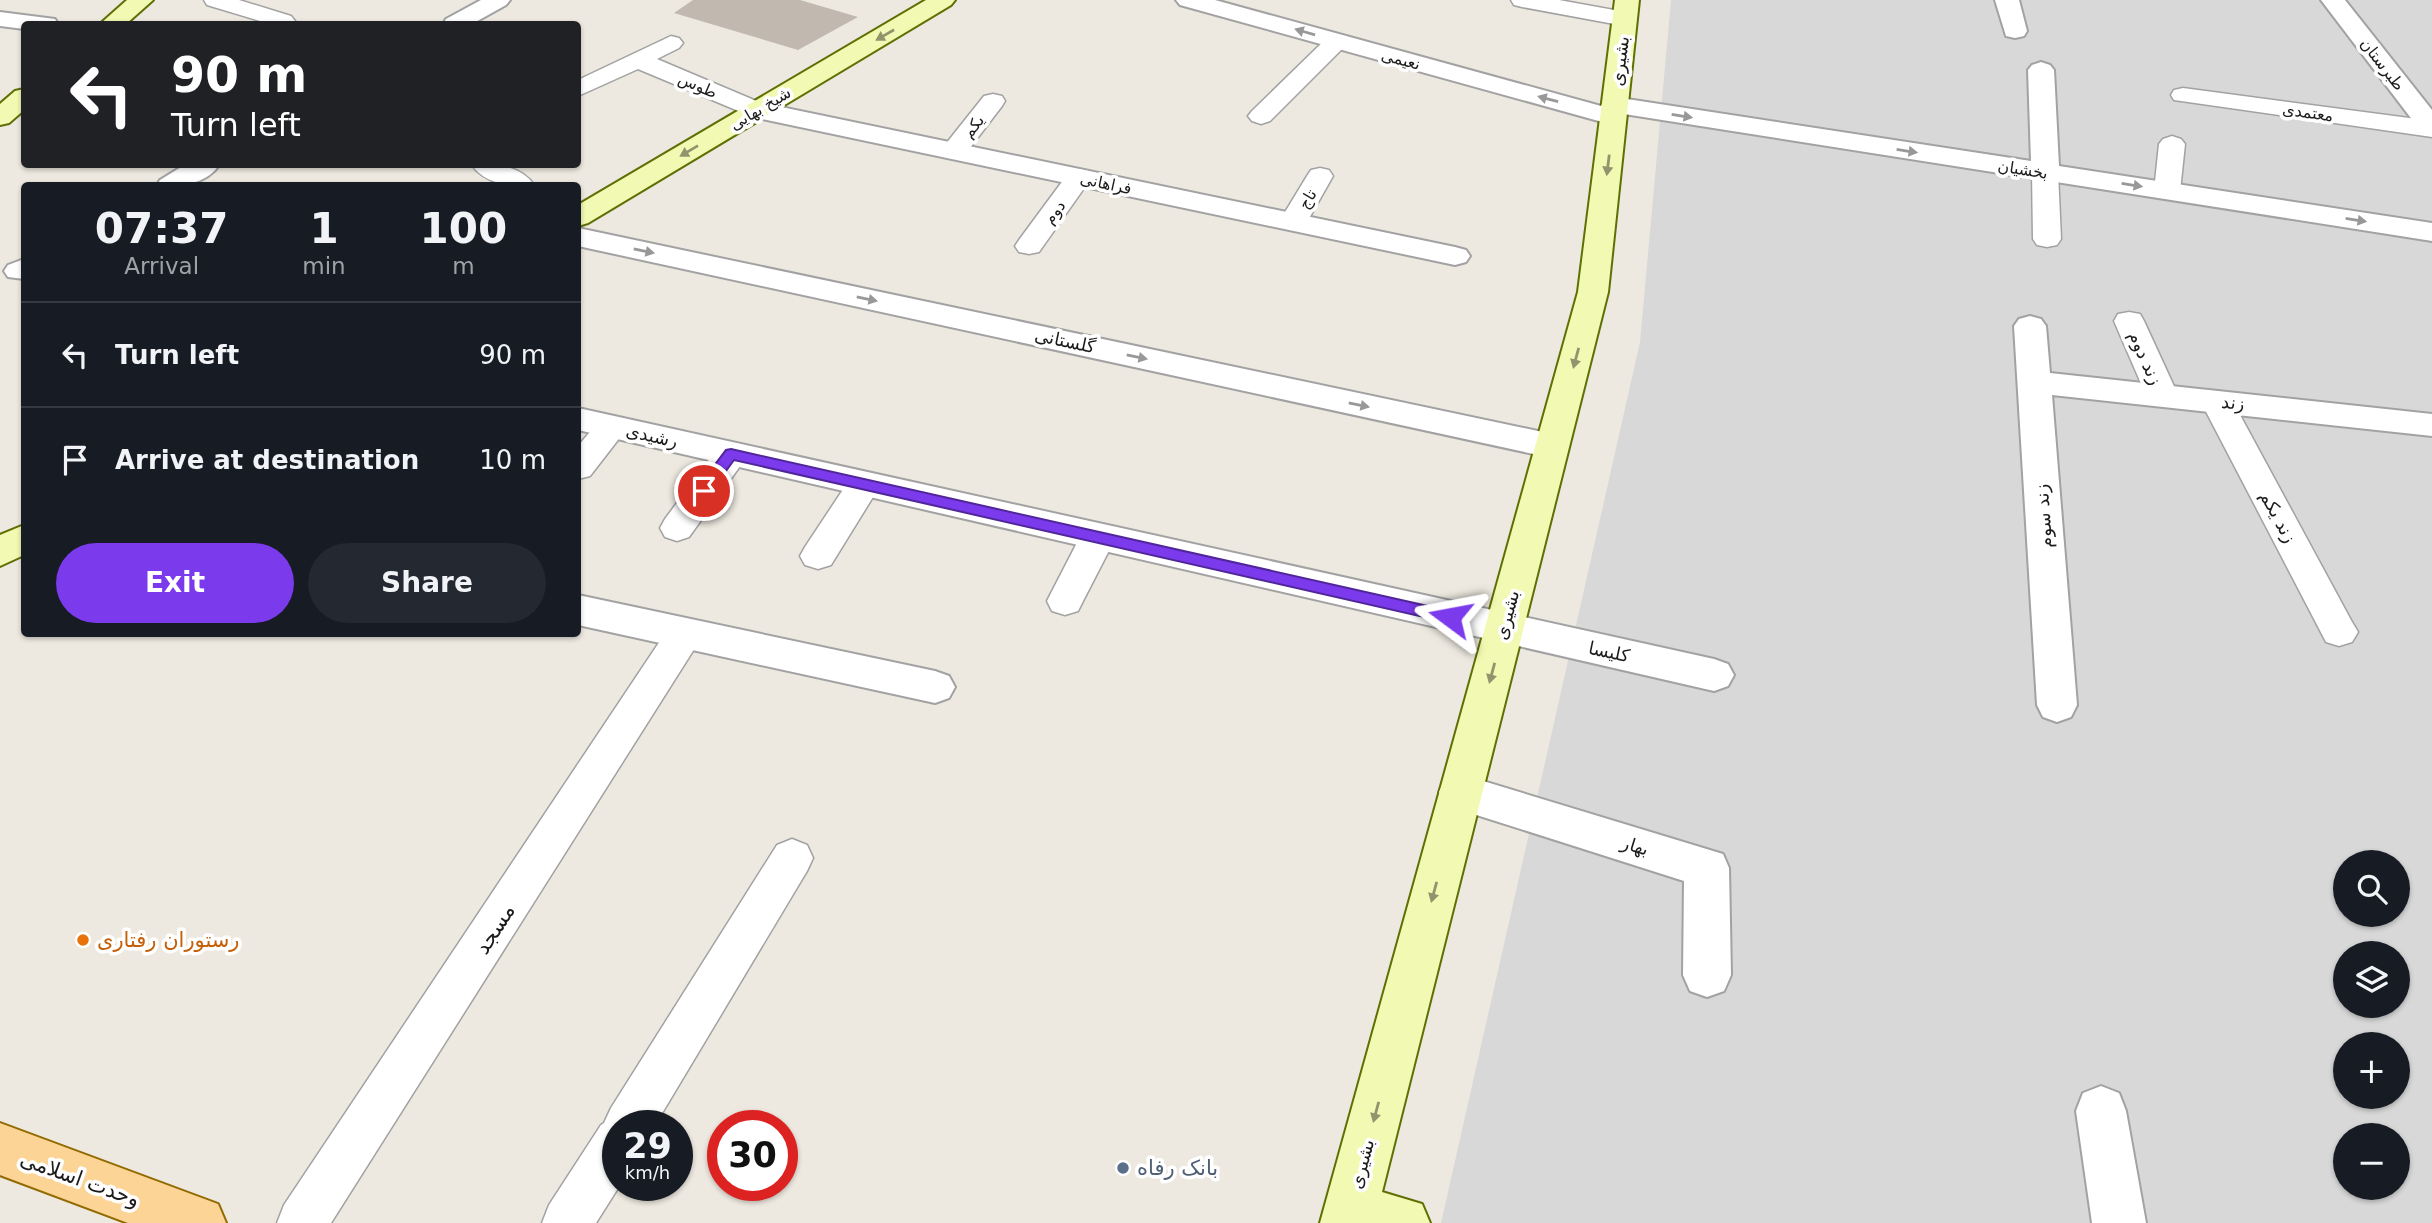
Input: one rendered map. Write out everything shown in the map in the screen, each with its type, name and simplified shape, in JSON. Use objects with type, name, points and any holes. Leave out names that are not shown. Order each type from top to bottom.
[{"type":"main road","name":"وحدت اسلامی","points":[[0,1149],[199,1223]]},
{"type":"street","points":[[116,21],[141,0]]},
{"type":"street","points":[[460,21],[498,0]]},
{"type":"street","name":"شیخ بهایی","points":[[581,219],[757,110],[943,0]]},
{"type":"street","name":"نعیمی","points":[[1188,0],[1337,41],[1614,111]]},
{"type":"street","points":[[2007,0],[2015,31]]},
{"type":"street","name":"طبرستان","points":[[2333,0],[2432,129]]},
{"type":"street","name":"بشیری","points":[[1348,1217],[1593,292],[1626,10]]},
{"type":"street","points":[[0,19],[21,21]]},
{"type":"street","points":[[2041,70],[2045,172]]},
{"type":"street","points":[[0,117],[21,100]]},
{"type":"street","name":"فراهانی","points":[[757,110],[1455,256]]},
{"type":"street","name":"بخشیان","points":[[1614,111],[2045,172],[2432,232]]},
{"type":"street","points":[[177,182],[200,168]]},
{"type":"street","name":"گلستانی","points":[[581,222],[1552,446]]},
{"type":"street","name":"زند سوم","points":[[2030,326],[2057,705]]},
{"type":"street","name":"زند","points":[[2034,382],[2432,425]]},
{"type":"street","name":"رشیدی","points":[[595,423],[1504,629]]},
{"type":"street","points":[[0,552],[21,540]]},
{"type":"street","points":[[581,611],[935,687]]},
{"type":"street","name":"کلیسا","points":[[1504,629],[1714,675]]},
{"type":"street","name":"بهار","points":[[1460,792],[1707,868],[1707,975]]},
{"type":"street","points":[[2101,1111],[2119,1223]]},
{"type":"street","points":[[1348,1217],[1403,1223]]},
{"type":"lane","points":[[215,0],[283,21]]},
{"type":"lane","points":[[1522,0],[1626,10]]},
{"type":"lane","points":[[1261,116],[1337,41]]},
{"type":"lane","points":[[581,88],[671,43]]},
{"type":"lane","name":"طوس","points":[[638,60],[757,110]]},
{"type":"lane","name":"معتمدی","points":[[2183,95],[2432,129]]},
{"type":"lane","name":"یکم","points":[[954,151],[993,101]]},
{"type":"lane","points":[[2167,191],[2172,144]]},
{"type":"lane","points":[[491,168],[516,182]]},
{"type":"lane","points":[[2045,172],[2046,239]]},
{"type":"lane","name":"تاج","points":[[1293,222],[1320,176]]},
{"type":"lane","name":"دوم","points":[[1029,246],[1079,177]]},
{"type":"lane","name":"زند دوم","points":[[2129,321],[2162,396]]},
{"type":"lane","name":"زند یکم","points":[[2217,402],[2339,632]]},
{"type":"lane","points":[[581,460],[595,423]]},
{"type":"lane","points":[[677,528],[731,454]]},
{"type":"lane","points":[[818,556],[864,484]]},
{"type":"lane","points":[[1065,601],[1098,537]]},
{"type":"lane","name":"مسجد","points":[[302,1223],[685,633]]},
{"type":"lane","points":[[637,1110],[792,858]]},
{"type":"lane","points":[[567,1223],[602,1167]]},
{"type":"shaded area","points":[[1671,0],[2432,0],[2432,1223],[1441,1223],[1640,342]]},
{"type":"building","points":[[693,0],[800,0],[858,17],[798,50],[674,13]]},
{"type":"place","name":"رستوران رفتاری","points":[[83,940]]},
{"type":"place","name":"بانک رفاه","points":[[1123,1168]]},
{"type":"route","points":[[704,491],[731,454],[1450,617]]}]
